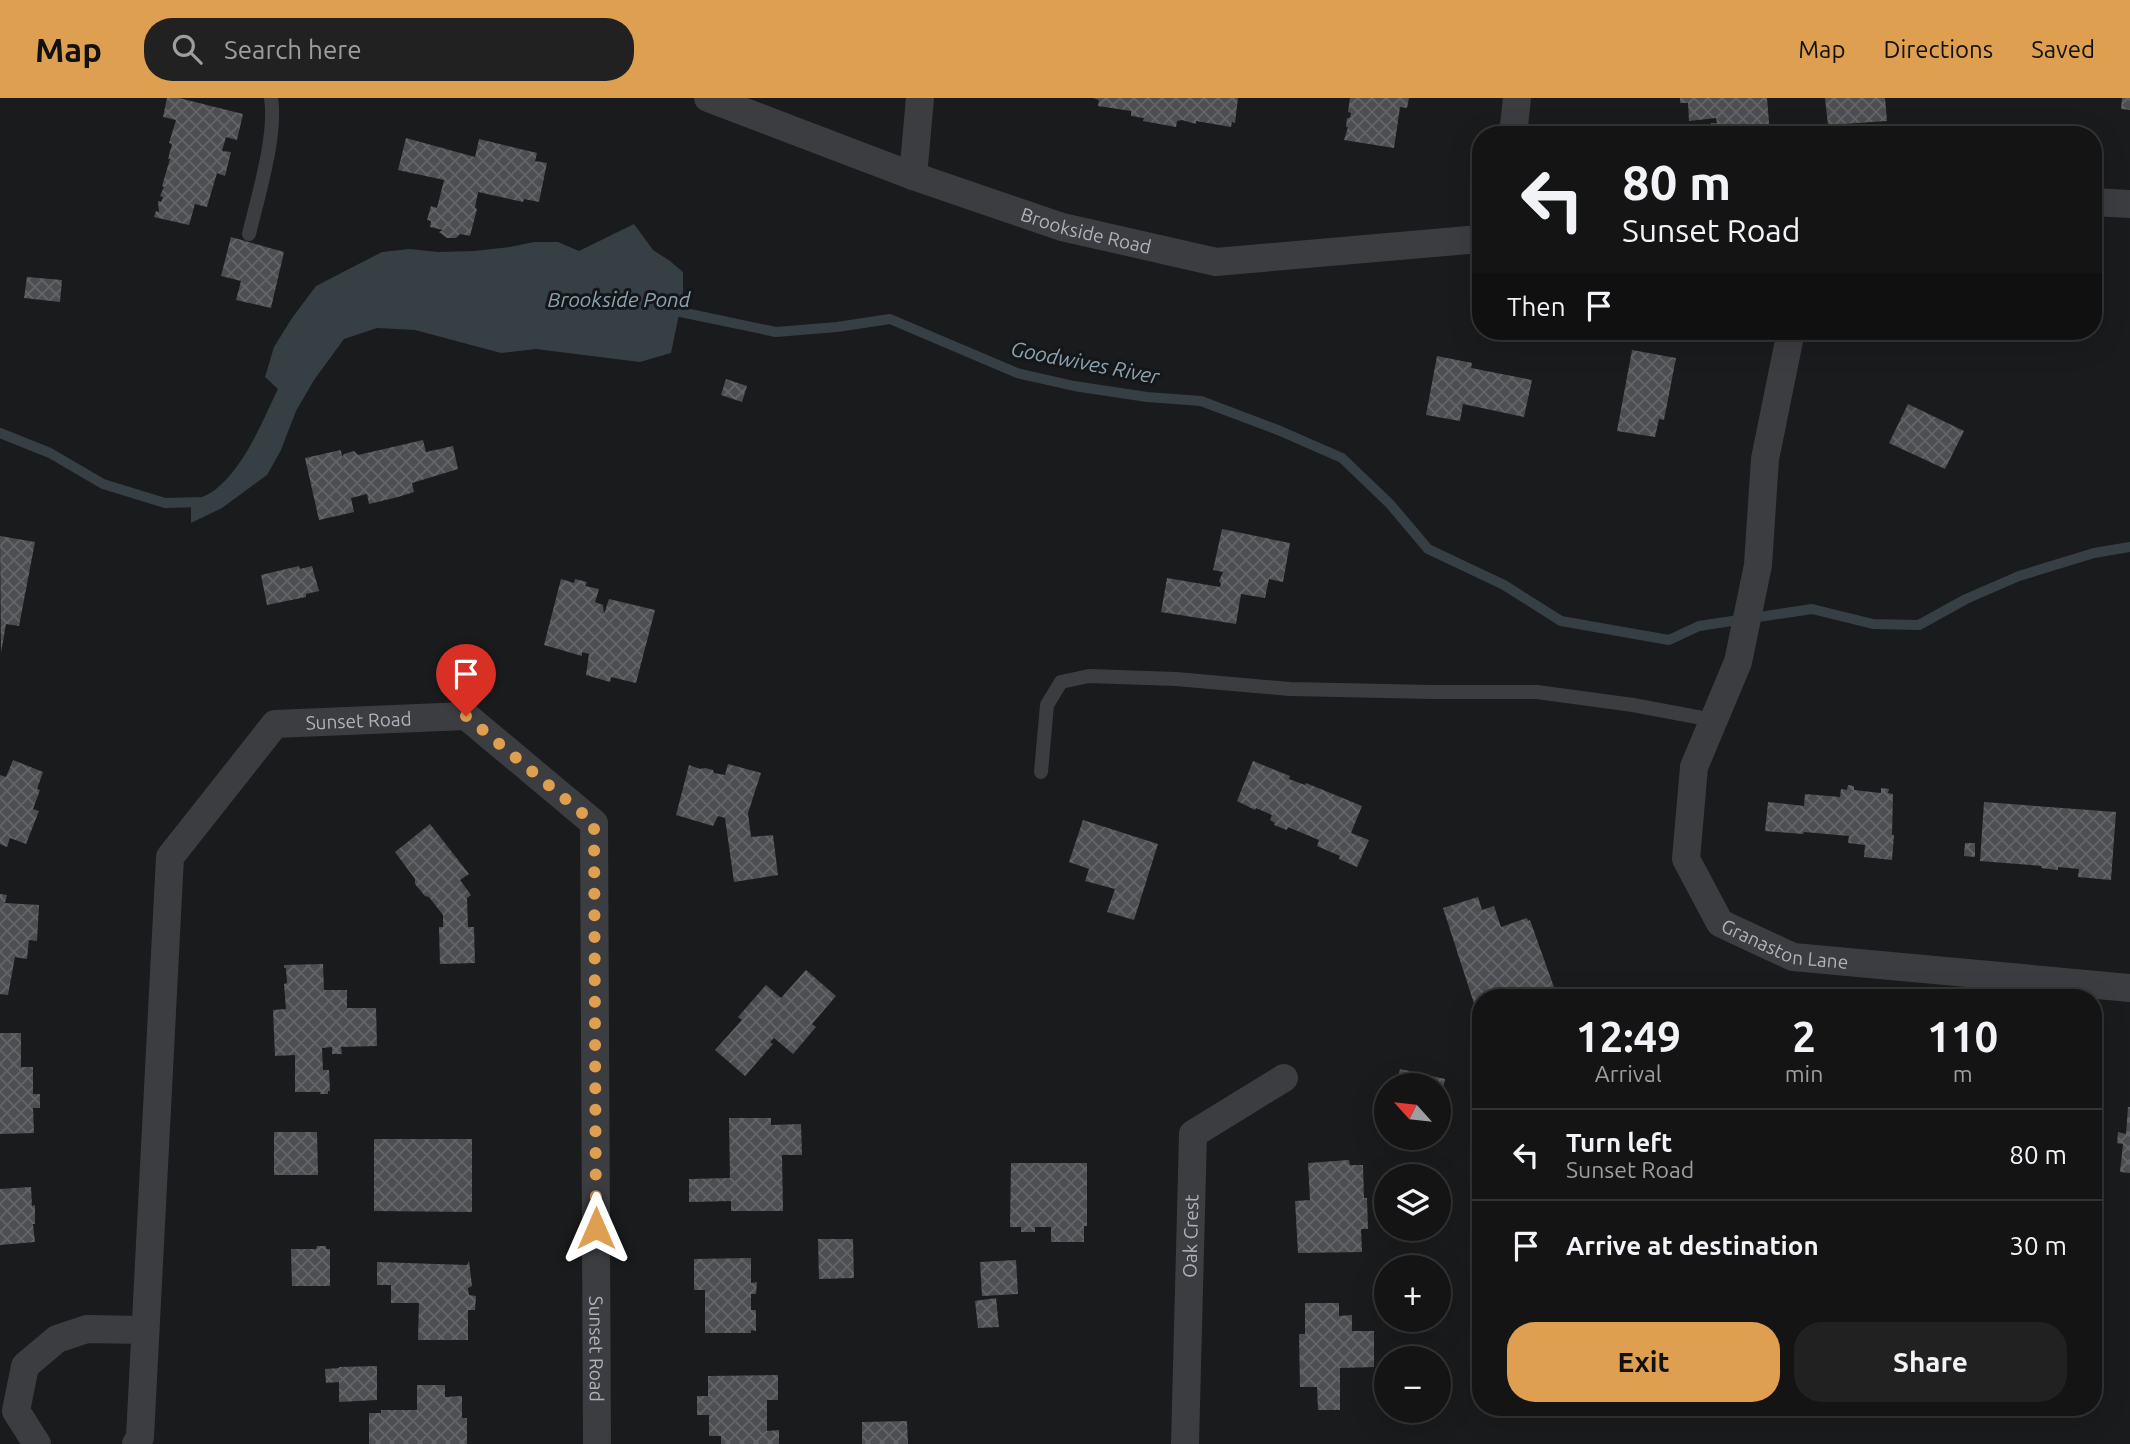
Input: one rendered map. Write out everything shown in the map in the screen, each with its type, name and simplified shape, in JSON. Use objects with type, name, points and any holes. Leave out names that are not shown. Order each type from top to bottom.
[{"type":"street","name":"Brookside Road","points":[[708,98],[913,176],[1062,228],[1216,262],[1472,240]]},
{"type":"street","points":[[913,176],[920,98]]},
{"type":"street","points":[[1514,126],[1517,98]]},
{"type":"street","points":[[2102,202],[2130,204]]},
{"type":"street","name":"Granaston Lane","points":[[1789,340],[1765,459],[1758,565],[1738,662],[1694,766],[1686,859],[1720,923],[1793,957],[2130,988]]},
{"type":"street","name":"Sunset Road","points":[[136,1444],[140,1437],[170,857],[275,724],[466,716],[594,823],[597,1444]]},
{"type":"street","name":"Oak Crest","points":[[1185,1444],[1192,1134],[1284,1078]]},
{"type":"street","points":[[37,1444],[16,1411],[25,1366],[57,1339],[87,1329],[145,1330]]},
{"type":"lane","points":[[249,233],[269,143],[274,112],[271,98]]},
{"type":"lane","points":[[1041,772],[1047,705],[1062,681],[1089,676],[1176,679],[1290,689],[1537,692],[1633,705],[1713,720]]},
{"type":"water","name":"Brookside Pond","points":[[634,224],[653,250],[683,272],[683,295],[671,353],[640,362],[536,349],[501,353],[415,330],[377,328],[344,339],[314,380],[296,411],[281,450],[267,475],[222,508],[191,523],[191,502],[213,491],[227,479],[252,443],[278,389],[265,377],[274,347],[316,286],[382,252],[410,249],[438,252],[474,251],[534,242],[558,242],[579,251]]},
{"type":"building","points":[[167,98],[179,98],[243,114],[237,140],[226,137],[222,151],[231,152],[225,176],[217,173],[207,207],[195,204],[189,225],[154,217],[156,211],[159,212],[158,201],[161,202],[163,197],[160,196],[170,159],[172,144],[169,143],[176,120],[163,117]]},
{"type":"building","points":[[1093,98],[1238,98],[1235,123],[1232,122],[1231,127],[1182,120],[1177,121],[1176,127],[1143,121],[1144,118],[1131,116],[1131,111],[1098,106],[1099,100]]},
{"type":"building","points":[[1350,98],[1409,98],[1407,108],[1400,107],[1394,148],[1344,140],[1348,127],[1347,118],[1350,118],[1351,113],[1348,112]]},
{"type":"building","points":[[1680,98],[1767,98],[1769,126],[1712,126],[1711,123],[1717,123],[1716,118],[1689,121],[1688,103],[1680,103]]},
{"type":"building","points":[[1825,98],[1885,98],[1887,121],[1828,125]]},
{"type":"building","points":[[2122,98],[2130,98],[2130,110],[2121,109]]},
{"type":"building","points":[[406,138],[475,157],[479,139],[537,153],[535,161],[547,163],[539,202],[524,199],[523,202],[478,192],[470,236],[460,234],[456,238],[447,238],[439,232],[443,230],[430,227],[431,221],[427,220],[431,206],[437,208],[444,180],[398,170]]},
{"type":"building","points":[[231,237],[284,252],[271,308],[236,300],[241,281],[221,276]]},
{"type":"building","points":[[27,277],[62,280],[60,302],[24,298]]},
{"type":"building","points":[[1632,350],[1676,358],[1664,420],[1659,419],[1655,437],[1617,431]]},
{"type":"building","points":[[1437,356],[1472,363],[1471,368],[1532,380],[1524,417],[1463,404],[1460,421],[1426,415]]},
{"type":"building","points":[[726,379],[747,386],[742,402],[721,395]]},
{"type":"building","points":[[1908,404],[1964,431],[1945,469],[1889,443]]},
{"type":"building","points":[[423,440],[426,452],[453,446],[458,469],[412,483],[414,492],[398,497],[369,504],[367,494],[351,498],[354,512],[319,520],[305,458],[341,450],[342,457],[354,451],[358,455]]},
{"type":"building","points":[[1222,529],[1290,543],[1283,582],[1269,579],[1265,598],[1241,594],[1236,624],[1161,612],[1167,578],[1220,587],[1219,581],[1223,572],[1213,570]]},
{"type":"building","points":[[0,536],[35,542],[19,626],[6,624],[1,653]]},
{"type":"building","points":[[299,566],[300,569],[312,566],[319,591],[306,594],[306,597],[267,605],[261,575]]},
{"type":"building","points":[[561,579],[574,583],[575,579],[587,582],[585,586],[599,589],[595,602],[603,605],[604,614],[609,599],[655,610],[636,683],[611,677],[610,682],[586,675],[589,654],[582,652],[582,656],[544,645]]},
{"type":"building","points":[[13,760],[43,772],[33,809],[39,811],[26,844],[10,838],[7,847],[0,844],[0,775],[6,777]]},
{"type":"building","points":[[1253,761],[1290,776],[1289,779],[1305,785],[1306,783],[1362,806],[1351,833],[1369,840],[1357,867],[1317,846],[1319,840],[1288,827],[1287,830],[1274,825],[1270,820],[1272,815],[1237,801]]},
{"type":"building","points":[[728,764],[761,773],[748,813],[751,837],[773,835],[778,875],[734,882],[725,818],[718,816],[713,826],[676,815],[689,765],[725,775]]},
{"type":"building","points":[[1848,785],[1854,786],[1854,790],[1881,793],[1881,788],[1889,789],[1888,793],[1893,794],[1892,860],[1864,857],[1865,845],[1848,843],[1849,836],[1765,831],[1768,802],[1804,806],[1805,794],[1840,797],[1841,789],[1847,790]]},
{"type":"building","points":[[1984,802],[2116,812],[2111,880],[2078,877],[2079,869],[2058,867],[2058,870],[2041,868],[2042,866],[1980,861]]},
{"type":"building","points":[[1083,820],[1158,844],[1134,920],[1107,912],[1115,889],[1085,881],[1089,869],[1069,862]]},
{"type":"building","points":[[430,824],[469,874],[460,880],[471,895],[467,898],[468,927],[474,927],[475,963],[440,964],[439,927],[443,927],[443,915],[415,884],[415,879],[395,852]]},
{"type":"building","points":[[1965,843],[1975,843],[1975,857],[1964,856]]},
{"type":"building","points":[[0,894],[7,895],[5,903],[39,905],[37,941],[29,940],[27,959],[15,957],[8,995],[0,994]]},
{"type":"building","points":[[1478,897],[1482,910],[1494,906],[1501,927],[1527,918],[1530,920],[1555,989],[1472,989],[1472,997],[1443,908]]},
{"type":"building","points":[[323,964],[324,990],[347,990],[347,1008],[376,1008],[377,1046],[341,1047],[342,1054],[332,1054],[332,1047],[322,1048],[323,1070],[329,1070],[330,1091],[328,1094],[295,1092],[295,1055],[275,1056],[273,1010],[286,1009],[284,984],[287,983],[284,965]]},
{"type":"building","points":[[806,970],[836,996],[812,1024],[816,1027],[793,1054],[774,1038],[770,1042],[773,1044],[745,1076],[715,1050],[742,1020],[738,1017],[766,985],[781,998]]},
{"type":"building","points":[[0,1033],[21,1033],[21,1067],[33,1067],[33,1094],[40,1094],[40,1108],[33,1108],[34,1133],[0,1134]]},
{"type":"building","points":[[1400,1069],[1418,1073],[1399,1073]]},
{"type":"building","points":[[2128,1107],[2130,1173],[2120,1172],[2123,1144],[2117,1143],[2118,1132],[2126,1134]]},
{"type":"building","points":[[729,1118],[771,1118],[771,1125],[801,1124],[802,1155],[782,1155],[783,1211],[731,1211],[731,1201],[689,1202],[689,1179],[730,1178]]},
{"type":"building","points":[[274,1132],[317,1132],[318,1175],[274,1175]]},
{"type":"building","points":[[374,1139],[472,1139],[472,1212],[374,1211]]},
{"type":"building","points":[[1349,1160],[1350,1165],[1363,1165],[1368,1229],[1361,1229],[1362,1252],[1298,1253],[1295,1201],[1310,1200],[1308,1163]]},
{"type":"building","points":[[1011,1163],[1087,1163],[1087,1226],[1084,1226],[1084,1242],[1051,1242],[1051,1227],[1035,1227],[1035,1232],[1021,1232],[1021,1227],[1010,1227]]},
{"type":"building","points":[[31,1187],[32,1206],[35,1205],[35,1242],[0,1245],[0,1189]]},
{"type":"building","points":[[818,1239],[853,1239],[854,1278],[819,1279]]},
{"type":"building","points":[[317,1246],[330,1249],[330,1286],[292,1286],[291,1249],[316,1249]]},
{"type":"building","points":[[751,1258],[751,1283],[757,1282],[756,1294],[751,1294],[751,1310],[756,1310],[756,1331],[705,1333],[705,1290],[694,1290],[694,1259]]},
{"type":"building","points":[[1016,1260],[1018,1294],[982,1296],[980,1262]]},
{"type":"building","points":[[469,1261],[472,1286],[468,1288],[469,1295],[476,1296],[475,1310],[468,1310],[468,1340],[418,1340],[419,1303],[391,1303],[391,1285],[377,1285],[377,1262],[467,1265]]},
{"type":"building","points":[[996,1298],[999,1327],[978,1328],[975,1301]]},
{"type":"building","points":[[1305,1303],[1339,1303],[1339,1316],[1352,1315],[1352,1331],[1374,1331],[1374,1367],[1340,1368],[1340,1410],[1318,1410],[1317,1387],[1300,1387],[1299,1334],[1305,1334]]},
{"type":"building","points":[[377,1366],[377,1400],[339,1402],[339,1382],[326,1383],[325,1369]]},
{"type":"building","points":[[778,1375],[778,1400],[767,1400],[767,1431],[779,1430],[779,1444],[721,1444],[721,1436],[709,1436],[709,1415],[697,1415],[697,1396],[708,1396],[708,1376]]},
{"type":"building","points":[[417,1385],[445,1385],[445,1397],[462,1396],[462,1418],[467,1418],[467,1444],[369,1444],[369,1413],[381,1413],[381,1410],[417,1410]]},
{"type":"building","points":[[907,1421],[908,1444],[862,1444],[862,1422]]},
{"type":"waterway","name":"Goodwives River","points":[[666,309],[776,332],[890,319],[1017,373],[1074,386],[1147,397],[1201,401],[1342,458],[1390,504],[1428,549],[1504,585],[1561,621],[1669,640],[1699,626],[1812,609],[1873,624],[1919,625],[1966,599],[2019,576],[2094,553],[2130,547]]},
{"type":"waterway","name":"Goodwives River","points":[[0,433],[50,453],[103,484],[165,503],[203,502]]},
{"type":"route","points":[[466,716],[594,823],[596,1228]]}]
